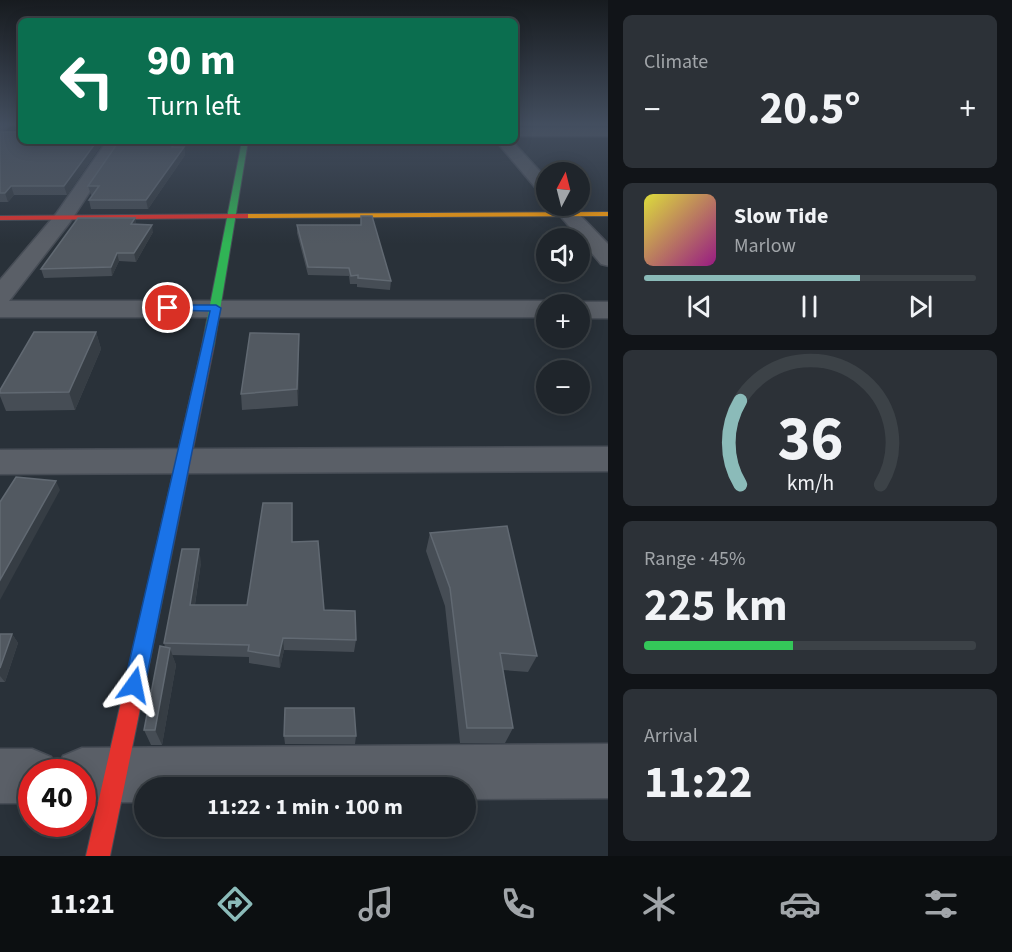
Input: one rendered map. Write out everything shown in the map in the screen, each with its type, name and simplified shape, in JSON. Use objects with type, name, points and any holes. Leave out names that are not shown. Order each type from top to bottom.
[{"type":"street","points":[[0,297],[63,218],[100,164]]},
{"type":"street","points":[[98,856],[99,775],[184,460],[216,308],[240,164]]},
{"type":"street","points":[[524,164],[536,178]]},
{"type":"street","points":[[0,218],[232,218],[536,211]]},
{"type":"street","points":[[590,212],[608,214]]},
{"type":"street","points":[[570,216],[608,258]]},
{"type":"street","points":[[0,309],[536,309]]},
{"type":"street","points":[[590,309],[608,310]]},
{"type":"street","points":[[0,462],[608,459]]},
{"type":"street","points":[[99,775],[608,771]]},
{"type":"street","points":[[0,776],[18,776]]},
{"type":"building","points":[[0,164],[80,164],[64,186],[11,186],[5,193],[0,193]]},
{"type":"building","points":[[103,164],[172,164],[146,200],[89,200],[99,186],[88,186]]},
{"type":"building","points":[[361,216],[372,216],[391,281],[358,278],[358,275],[351,276],[349,268],[308,267],[297,225],[361,225]]},
{"type":"building","points":[[78,218],[135,218],[131,224],[152,225],[134,253],[117,253],[111,267],[41,269]]},
{"type":"building","points":[[34,332],[96,332],[69,392],[0,393],[0,390]]},
{"type":"building","points":[[250,333],[299,334],[297,389],[241,394]]},
{"type":"building","points":[[16,477],[56,481],[0,580],[0,502]]},
{"type":"building","points":[[263,503],[292,503],[292,542],[318,541],[324,610],[355,611],[356,640],[283,638],[279,656],[248,651],[249,645],[164,643],[182,549],[199,549],[190,605],[247,605]]},
{"type":"building","points":[[507,526],[537,656],[500,653],[513,728],[467,728],[450,588],[430,533]]},
{"type":"building","points":[[0,634],[12,634],[0,668]]},
{"type":"building","points":[[160,646],[170,648],[155,730],[144,730]]},
{"type":"building","points":[[285,708],[354,708],[356,736],[284,736]]},
{"type":"traffic: fast","points":[[208,346],[241,164]]},
{"type":"traffic: slow","points":[[245,216],[608,214]]},
{"type":"traffic: jam","points":[[0,218],[245,216]]},
{"type":"traffic: jam","points":[[98,856],[208,346]]},
{"type":"route","points":[[134,685],[216,308],[168,308]]}]
